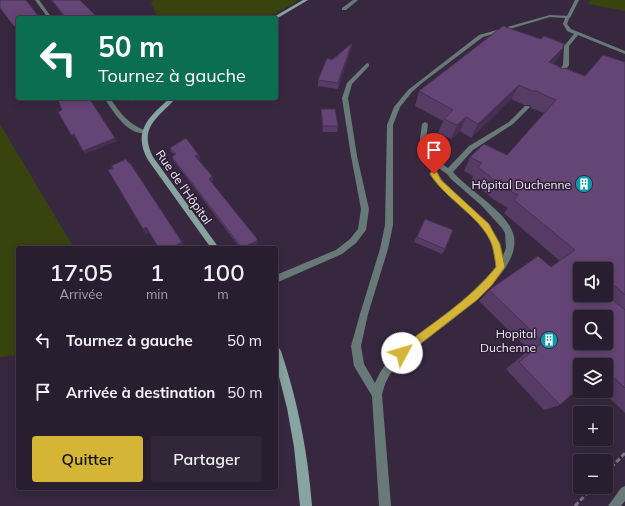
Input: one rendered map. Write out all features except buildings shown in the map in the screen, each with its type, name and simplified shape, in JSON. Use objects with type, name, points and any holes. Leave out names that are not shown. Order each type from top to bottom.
[{"type":"street","points":[[37,0],[49,16]]},
{"type":"street","points":[[278,16],[306,0]]},
{"type":"street","points":[[344,9],[356,0]]},
{"type":"street","points":[[577,0],[565,23],[565,27],[577,34],[625,53]]},
{"type":"street","points":[[377,395],[359,366],[356,356],[356,346],[384,249],[389,225],[390,125],[397,107],[405,96],[420,82],[484,34],[550,16],[568,17]]},
{"type":"street","points":[[554,80],[566,65],[566,47],[568,42],[577,34]]},
{"type":"street","points":[[278,278],[339,252],[353,241],[362,230],[365,209],[354,156],[345,98],[349,84],[367,64]]},
{"type":"street","points":[[108,100],[124,122],[130,127],[144,132],[152,118],[171,100]]},
{"type":"street","points":[[450,172],[471,148],[511,123],[527,107]]},
{"type":"street","points":[[386,506],[377,395],[379,385],[396,358],[473,297],[489,282],[501,267],[510,252],[511,245],[510,234],[496,216],[453,177],[450,172],[436,163],[423,139],[425,124]]},
{"type":"street","name":"Rue de l'Hôpital","points":[[144,132],[146,152],[214,246]]},
{"type":"street","points":[[434,170],[434,174],[439,182],[486,227],[496,244],[501,267]]},
{"type":"street","points":[[278,357],[285,376],[295,416],[302,456],[306,506]]},
{"type":"street","points":[[614,506],[625,492]]},
{"type":"path","points":[[613,466],[625,453]]},
{"type":"path","points":[[575,506],[586,494]]},
{"type":"green space","points":[[153,0],[299,0],[271,16],[157,16],[151,3]]},
{"type":"green space","points":[[590,0],[625,0],[625,11],[588,4]]},
{"type":"green space","points":[[0,124],[73,246],[16,246],[16,355],[0,357]]},
{"type":"place","name":"Hôpital Duchenne","points":[[584,184]]},
{"type":"place","name":"Hopital Duchenne","points":[[549,340]]},
{"type":"route","points":[[402,353],[473,297],[489,282],[501,267],[496,244],[486,227],[439,182],[434,174]]}]
